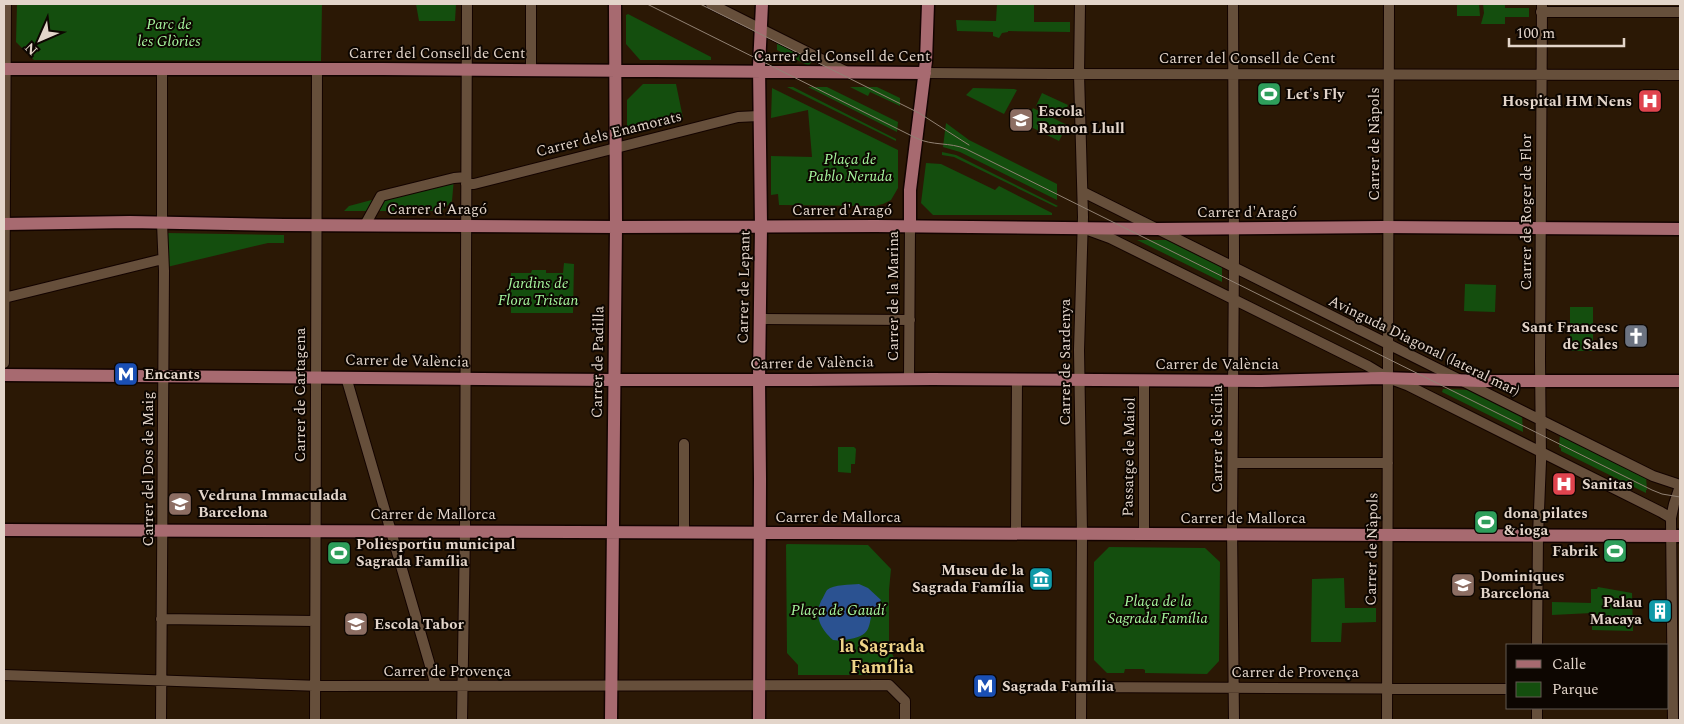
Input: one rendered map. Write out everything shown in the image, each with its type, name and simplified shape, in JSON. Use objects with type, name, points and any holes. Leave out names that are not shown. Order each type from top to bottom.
[{"type":"main road","name":"Carrer de Padilla","points":[[611,720],[616,227],[615,4]]},
{"type":"main road","name":"Carrer de Lepant","points":[[759,720],[761,226],[759,72],[762,4]]},
{"type":"main road","name":"Carrer de la Marina","points":[[910,226],[910,190],[925,73],[928,4]]},
{"type":"main road","name":"Carrer del Consell de Cent","points":[[5,69],[614,70],[925,73]]},
{"type":"main road","name":"Carrer d'Aragó","points":[[4,224],[162,223],[616,227],[910,226],[1157,229],[1389,227],[1680,229]]},
{"type":"main road","name":"Carrer de València","points":[[4,375],[614,380],[1017,379],[1232,381],[1388,378],[1680,381]]},
{"type":"main road","name":"Carrer de Mallorca","points":[[4,530],[1676,536]]},
{"type":"street","points":[[4,363],[6,4]]},
{"type":"street","points":[[462,720],[465,531],[467,4]]},
{"type":"street","points":[[531,4],[531,70]]},
{"type":"street","points":[[711,4],[845,72]]},
{"type":"street","name":"Carrer de Sardenya","points":[[1080,4],[1079,74],[1083,192],[1079,380],[1082,533],[1081,720]]},
{"type":"street","points":[[1233,4],[1233,267]]},
{"type":"street","name":"Carrer de Nàpols","points":[[1387,720],[1389,4]]},
{"type":"street","points":[[1542,8],[1680,12]]},
{"type":"street","name":"Carrer de Roger de Flor","points":[[1541,453],[1542,8]]},
{"type":"street","name":"Carrer del Dos de Maig","points":[[161,720],[164,259],[162,223],[162,69]]},
{"type":"street","name":"Carrer de Cartagena","points":[[315,720],[317,69]]},
{"type":"street","name":"Carrer del Consell de Cent","points":[[925,73],[1680,75]]},
{"type":"street","name":"Carrer dels Enamorats","points":[[365,225],[381,196],[454,178],[474,184],[738,117],[759,116]]},
{"type":"street","name":"Avinguda Diagonal (lateral mar)","points":[[1083,192],[1679,488]]},
{"type":"street","name":"Carrer de la Marina","points":[[909,379],[910,226]]},
{"type":"street","points":[[1083,228],[1110,238],[1233,303],[1368,366],[1388,378],[1406,385],[1671,518]]},
{"type":"street","points":[[4,298],[164,259]]},
{"type":"street","name":"Carrer de Sicília","points":[[1233,267],[1232,534],[1234,720]]},
{"type":"street","points":[[760,320],[910,320]]},
{"type":"street","points":[[346,377],[436,686]]},
{"type":"street","points":[[1016,533],[1017,379]]},
{"type":"street","name":"Passatge de Maiol","points":[[1144,380],[1144,534]]},
{"type":"street","points":[[684,444],[684,532]]},
{"type":"street","points":[[1537,644],[1541,453]]},
{"type":"street","points":[[1232,463],[1388,463]]},
{"type":"street","points":[[1673,720],[1670,689],[1676,536],[1671,518],[1679,488]]},
{"type":"street","points":[[161,618],[315,621]]},
{"type":"street","name":"Carrer de Provença","points":[[4,676],[314,686],[889,685],[905,701],[905,720]]},
{"type":"street","name":"Carrer de Provença","points":[[1081,687],[1506,689]]},
{"type":"green space","name":"Parc de les Glòries","points":[[17,4],[322,4],[321,61],[34,60],[16,42]]},
{"type":"green space","points":[[416,4],[456,4],[455,21],[419,21]]},
{"type":"green space","points":[[997,4],[1034,4],[1034,22],[1070,22],[1070,32],[1008,31],[1002,33],[999,38],[993,36],[993,32],[957,31],[956,20],[996,21]]},
{"type":"green space","points":[[1457,4],[1479,4],[1480,16],[1457,16]]},
{"type":"green space","points":[[1483,4],[1505,4],[1505,8],[1529,8],[1529,17],[1505,17],[1505,24],[1481,24],[1484,13]]},
{"type":"green space","points":[[628,14],[711,57],[711,60],[640,60],[626,44],[626,15]]},
{"type":"green space","points":[[777,40],[821,61],[811,62],[809,66],[777,50]]},
{"type":"green space","points":[[643,84],[676,84],[683,118],[627,132],[627,100]]},
{"type":"green space","points":[[787,87],[793,87],[896,139],[896,141]]},
{"type":"green space","points":[[808,87],[827,87],[898,122],[897,132]]},
{"type":"green space","points":[[850,87],[877,87],[900,98],[900,106],[870,92],[868,96]]},
{"type":"green space","name":"Plaça de Pablo Neruda","points":[[772,88],[898,150],[898,188],[891,200],[875,206],[779,205],[778,194],[771,195],[771,156],[812,157],[808,110],[771,118]]},
{"type":"green space","points":[[973,88],[1017,90],[1004,114],[966,95]]},
{"type":"green space","points":[[1042,93],[1068,105],[1062,118],[1036,106]]},
{"type":"green space","points":[[1033,108],[1067,125],[1059,141],[1025,124]]},
{"type":"green space","points":[[946,123],[969,140],[1057,184],[1057,200],[960,152],[943,147]]},
{"type":"green space","points":[[942,152],[956,155],[1058,206],[1056,207],[954,157],[942,155]]},
{"type":"green space","name":"Plaça de Pablo Neruda","points":[[926,163],[941,164],[995,190],[999,186],[1052,213],[1052,215],[933,215],[921,203]]},
{"type":"green space","points":[[454,178],[452,201],[442,211],[344,211],[349,206]]},
{"type":"green space","points":[[167,233],[284,235],[284,243],[268,243],[167,267]]},
{"type":"green space","points":[[1137,240],[1173,240],[1222,265],[1222,282]]},
{"type":"green space","name":"Jardins de Flora Tristan","points":[[564,263],[574,264],[573,313],[511,313],[511,273],[531,273],[532,270],[546,270],[546,273],[563,273]]},
{"type":"green space","points":[[1465,284],[1496,285],[1495,312],[1464,311]]},
{"type":"green space","points":[[1570,307],[1593,307],[1593,351],[1570,351]]},
{"type":"green space","points":[[1443,389],[1472,390],[1522,415],[1523,432],[1442,392]]},
{"type":"green space","points":[[1560,434],[1646,477],[1646,493],[1561,451],[1559,447]]},
{"type":"green space","points":[[838,447],[854,447],[856,449],[855,464],[851,464],[851,473],[838,472]]},
{"type":"green space","name":"Plaça de Gaudí","points":[[787,544],[868,545],[891,569],[889,647],[895,660],[879,675],[798,675],[798,665],[787,653]]},
{"type":"green space","name":"Plaça de la Sagrada Família","points":[[1109,547],[1205,548],[1220,562],[1219,661],[1207,674],[1145,673],[1143,669],[1125,669],[1124,673],[1107,673],[1094,660],[1094,562]]},
{"type":"green space","points":[[1344,578],[1345,608],[1376,608],[1376,622],[1342,623],[1341,642],[1311,642],[1312,579]]},
{"type":"green space","points":[[1598,587],[1632,593],[1633,631],[1592,630],[1592,613],[1552,615],[1552,602],[1591,603],[1591,589],[1597,589]]},
{"type":"water","points":[[859,584],[868,588],[881,600],[873,609],[868,629],[857,637],[833,640],[825,632],[820,622],[818,612],[821,601],[830,588]]},
{"type":"tram line","points":[[647,4],[916,138],[966,149],[1652,490],[1680,497]]},
{"type":"tram line","points":[[700,4],[919,113],[969,145]]},
{"type":"place","name":"Let's Fly","points":[[1269,94]]},
{"type":"place","name":"Hospital HM Nens","points":[[1650,101]]},
{"type":"place","name":"Escola Ramon Llull","points":[[1021,120]]},
{"type":"place","name":"Sant Francesc de Sales","points":[[1636,336]]},
{"type":"place","name":"Encants","points":[[126,374]]},
{"type":"place","name":"Sanitas","points":[[1564,484]]},
{"type":"place","name":"Vedruna Immaculada Barcelona","points":[[180,504]]},
{"type":"place","name":"dona pilates & ioga","points":[[1486,522]]},
{"type":"place","name":"Fabrik","points":[[1615,551]]},
{"type":"place","name":"Poliesportiu municipal Sagrada Família","points":[[339,553]]},
{"type":"place","name":"Museu de la Sagrada Família","points":[[1041,579]]},
{"type":"place","name":"Dominiques Barcelona","points":[[1463,585]]},
{"type":"place","name":"Palau Macaya","points":[[1660,611]]},
{"type":"place","name":"Escola Tabor","points":[[356,624]]},
{"type":"place","name":"Sagrada Família","points":[[985,686]]},
{"type":"district","name":"la Sagrada Família","points":[[882,656]]}]
